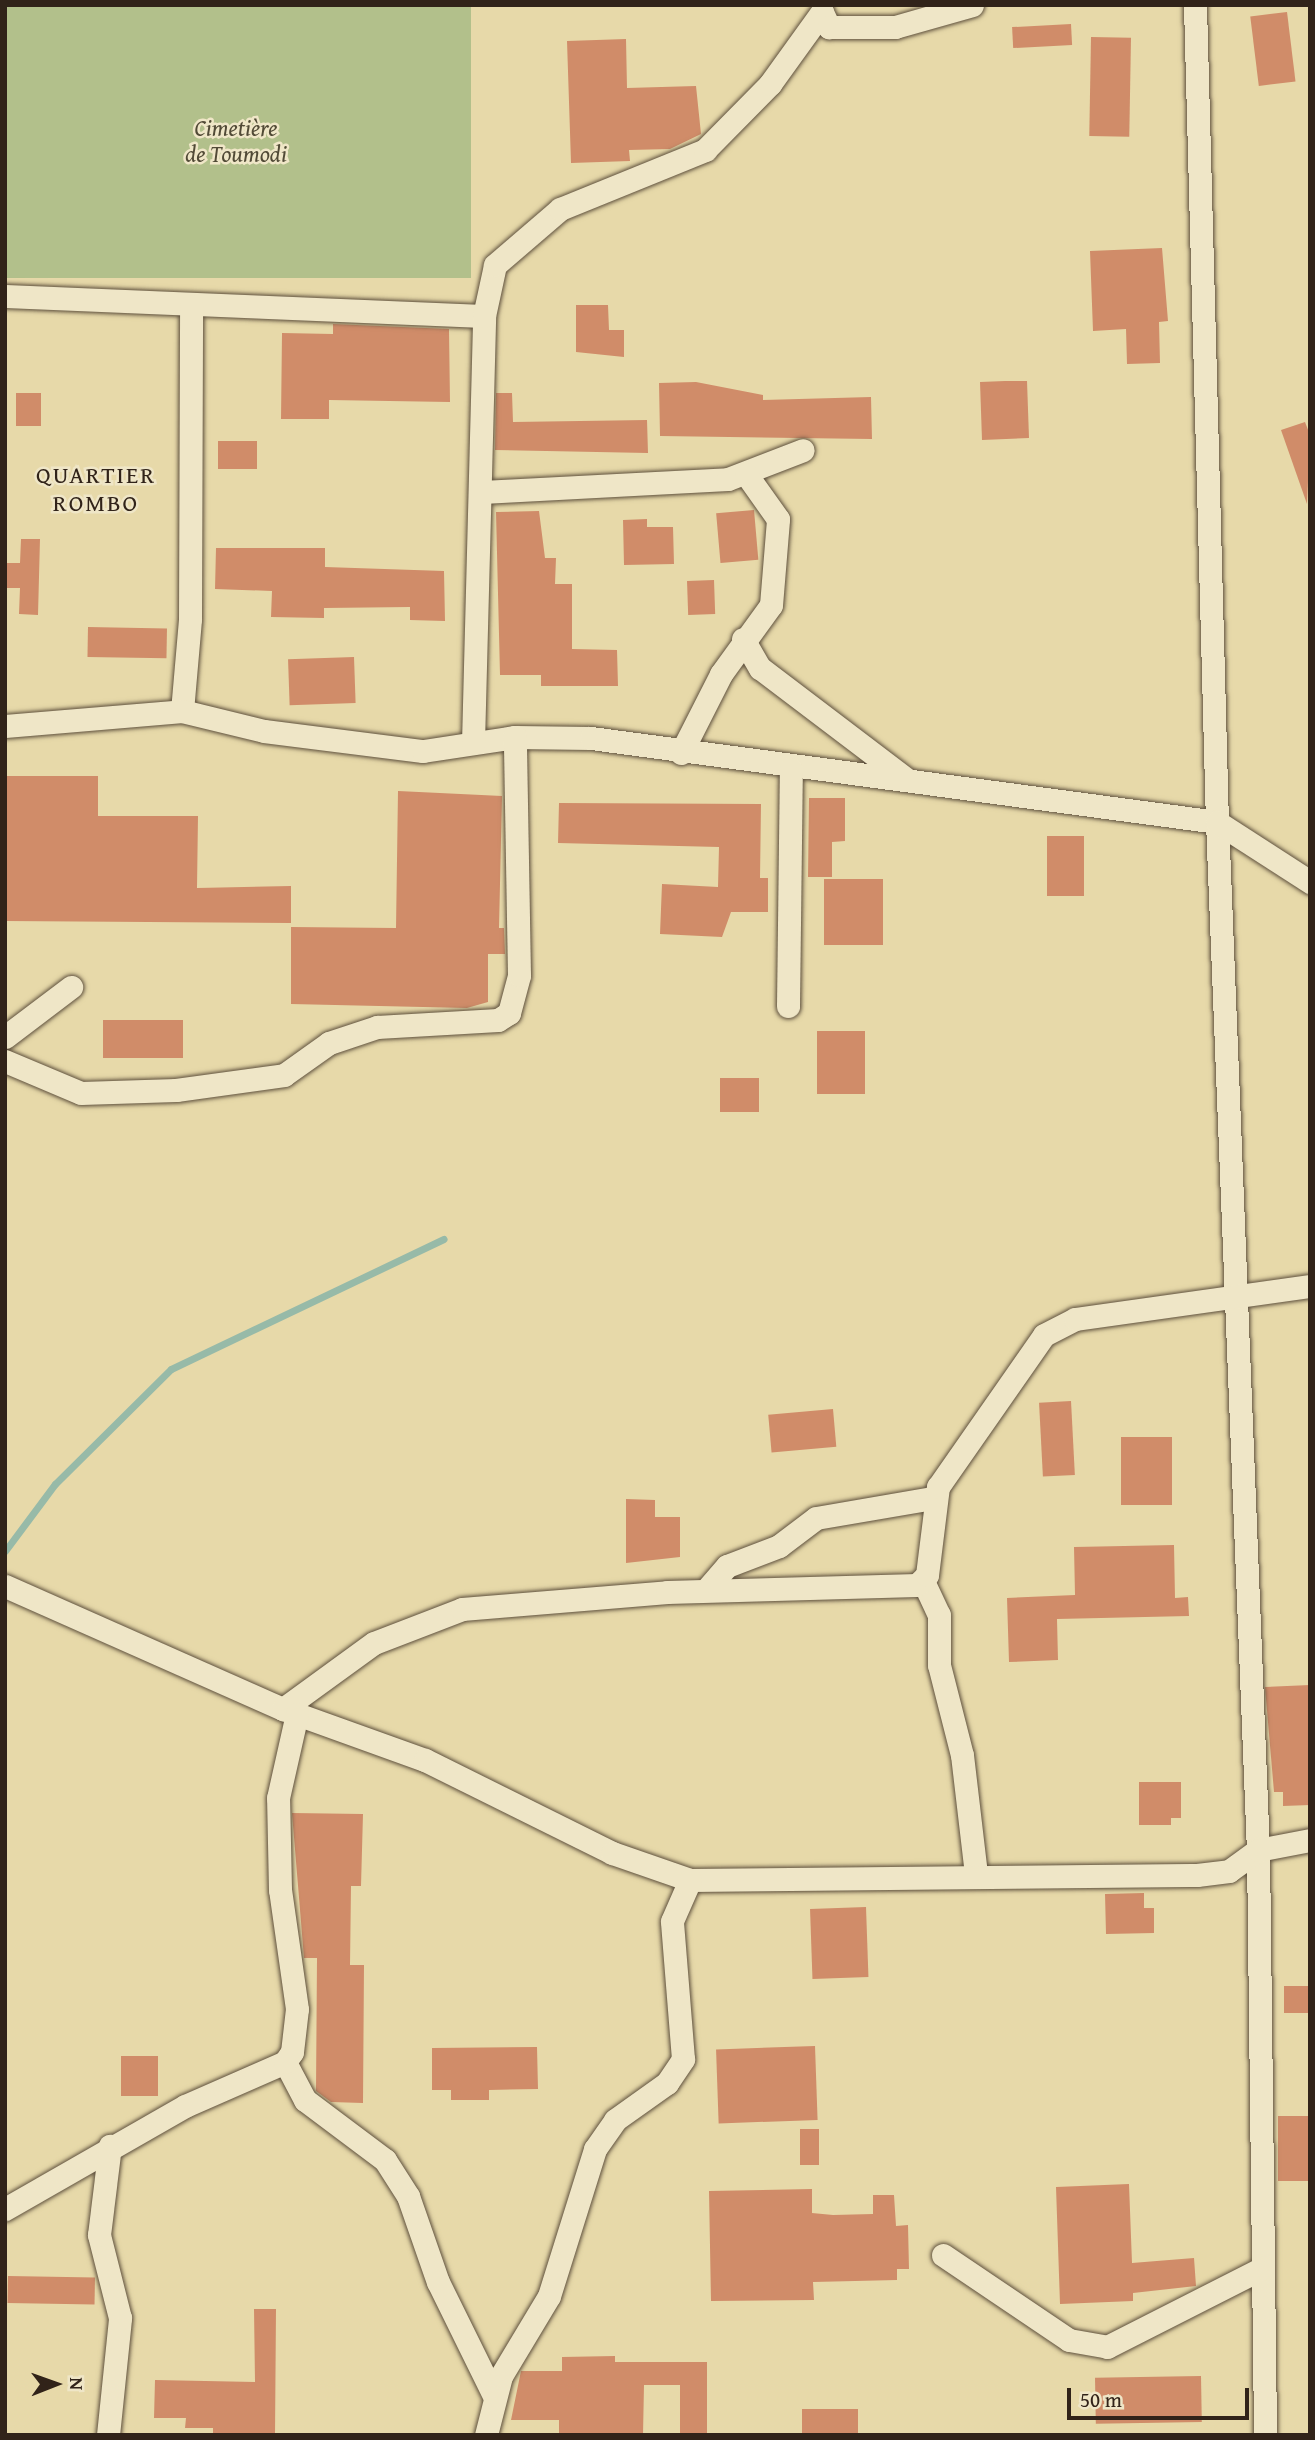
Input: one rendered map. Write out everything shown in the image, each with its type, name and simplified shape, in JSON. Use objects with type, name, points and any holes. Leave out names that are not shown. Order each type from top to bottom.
[{"type":"street","points":[[473,743],[482,492],[484,316],[495,265],[560,209],[705,150],[770,84],[822,12],[829,27],[895,27],[972,5]]},
{"type":"street","points":[[1195,5],[1217,822],[1239,1298],[1258,1850],[1265,2435]]},
{"type":"street","points":[[5,296],[191,306],[484,316]]},
{"type":"street","points":[[182,711],[190,619],[191,306]]},
{"type":"street","points":[[482,492],[746,474],[803,450]]},
{"type":"street","points":[[681,753],[743,639],[769,612],[780,549],[778,519],[746,474]]},
{"type":"street","points":[[743,639],[755,664],[910,782]]},
{"type":"street","points":[[5,726],[182,711],[264,731],[423,751],[515,737],[591,738],[791,769],[1217,822],[1310,882]]},
{"type":"street","points":[[5,1061],[81,1093],[176,1090],[284,1075],[329,1043],[377,1027],[498,1020],[509,1013],[519,975],[515,737]]},
{"type":"street","points":[[788,1006],[791,769]]},
{"type":"street","points":[[5,1037],[71,987]]},
{"type":"street","points":[[975,1875],[962,1755],[939,1665],[940,1615],[923,1581],[933,1498],[1054,1328],[1075,1319],[1310,1286]]},
{"type":"street","points":[[706,1590],[727,1566],[779,1546],[816,1518],[933,1498]]},
{"type":"street","points":[[5,2209],[110,2146],[285,2062],[298,2037],[297,2009],[280,1890],[278,1798],[290,1711],[374,1643],[435,1616],[518,1602],[706,1590],[897,1587],[923,1581]]},
{"type":"street","points":[[5,1586],[290,1711],[425,1760],[545,1824],[690,1880],[975,1875],[1196,1875],[1229,1871],[1258,1850],[1310,1840]]},
{"type":"street","points":[[486,2435],[493,2394],[549,2296],[596,2149],[615,2120],[678,2070],[683,2039],[672,1921],[690,1880]]},
{"type":"street","points":[[285,2062],[305,2100],[385,2160],[408,2196],[438,2282],[493,2394]]},
{"type":"street","points":[[108,2435],[120,2318],[99,2235],[110,2146]]},
{"type":"street","points":[[943,2255],[1069,2340],[1107,2347],[1263,2268]]},
{"type":"green space","name":"Cimetière de Toumodi","points":[[5,5],[471,5],[471,278],[5,278]]},
{"type":"building","points":[[1287,12],[1296,81],[1259,86],[1250,17]]},
{"type":"building","points":[[1071,24],[1072,45],[1013,48],[1012,27]]},
{"type":"building","points":[[1091,37],[1131,38],[1129,137],[1089,136]]},
{"type":"building","points":[[626,39],[627,88],[696,86],[701,134],[670,149],[629,150],[630,161],[571,163],[567,41]]},
{"type":"building","points":[[1162,248],[1168,321],[1159,322],[1160,363],[1127,364],[1126,329],[1093,331],[1090,251]]},
{"type":"building","points":[[576,305],[608,305],[609,330],[624,330],[624,357],[576,352]]},
{"type":"building","points":[[333,324],[449,329],[450,402],[329,400],[329,419],[281,419],[282,333],[333,334]]},
{"type":"building","points":[[1027,381],[1029,438],[982,440],[980,382]]},
{"type":"building","points":[[696,382],[763,395],[763,400],[871,397],[872,439],[660,436],[659,383]]},
{"type":"building","points":[[16,393],[41,393],[41,426],[16,426]]},
{"type":"building","points":[[496,393],[512,393],[513,422],[647,420],[648,453],[495,450]]},
{"type":"building","points":[[1305,422],[1310,435],[1307,504],[1281,430]]},
{"type":"building","points":[[218,441],[257,441],[257,469],[218,469]]},
{"type":"building","points":[[754,510],[758,560],[721,563],[716,513]]},
{"type":"building","points":[[539,511],[545,558],[556,558],[555,584],[572,584],[572,649],[617,650],[618,686],[541,686],[541,675],[500,675],[496,512]]},
{"type":"building","points":[[647,519],[647,527],[673,527],[674,564],[624,565],[623,520]]},
{"type":"building","points":[[21,539],[40,539],[38,615],[19,614],[20,588],[5,588],[5,563],[20,563]]},
{"type":"building","points":[[216,548],[325,548],[325,567],[444,571],[445,621],[410,620],[410,607],[324,608],[324,618],[271,617],[272,591],[215,589]]},
{"type":"building","points":[[714,580],[715,614],[688,615],[687,581]]},
{"type":"building","points":[[88,627],[167,628],[166,658],[87,657]]},
{"type":"building","points":[[354,657],[356,703],[290,705],[288,659]]},
{"type":"building","points":[[5,776],[98,776],[98,816],[198,816],[197,888],[291,886],[291,923],[5,921]]},
{"type":"building","points":[[398,791],[502,796],[499,928],[504,928],[505,954],[488,954],[488,1002],[467,1008],[291,1004],[291,927],[396,928]]},
{"type":"building","points":[[809,798],[845,798],[845,841],[832,842],[832,877],[808,877]]},
{"type":"building","points":[[559,803],[761,804],[760,878],[768,878],[768,912],[731,912],[722,937],[660,934],[662,884],[718,887],[719,847],[558,843]]},
{"type":"building","points":[[1047,836],[1084,836],[1084,896],[1047,896]]},
{"type":"building","points":[[824,879],[883,879],[883,945],[824,945]]},
{"type":"building","points":[[103,1020],[183,1020],[183,1058],[103,1058]]},
{"type":"building","points":[[817,1031],[865,1031],[865,1094],[817,1094]]},
{"type":"building","points":[[720,1078],[759,1078],[759,1112],[720,1112]]},
{"type":"building","points":[[1071,1401],[1075,1475],[1043,1477],[1039,1403]]},
{"type":"building","points":[[833,1409],[836,1447],[772,1453],[768,1415]]},
{"type":"building","points":[[1121,1437],[1172,1437],[1172,1505],[1121,1505]]},
{"type":"building","points":[[626,1499],[655,1500],[655,1517],[680,1517],[680,1557],[626,1563]]},
{"type":"building","points":[[1174,1545],[1175,1598],[1188,1597],[1189,1616],[1057,1619],[1058,1660],[1009,1662],[1007,1598],[1075,1595],[1074,1547]]},
{"type":"building","points":[[1310,1685],[1310,1805],[1283,1806],[1283,1792],[1274,1792],[1265,1687]]},
{"type":"building","points":[[1139,1782],[1181,1782],[1181,1818],[1171,1818],[1171,1825],[1139,1825]]},
{"type":"building","points":[[292,1813],[363,1814],[361,1886],[351,1886],[350,1965],[364,1965],[363,2103],[331,2102],[316,2091],[317,1958],[304,1958]]},
{"type":"building","points":[[1144,1893],[1144,1908],[1154,1908],[1154,1933],[1106,1934],[1105,1894]]},
{"type":"building","points":[[866,1907],[868,1977],[812,1979],[810,1909]]},
{"type":"building","points":[[1284,1986],[1310,1986],[1310,2013],[1284,2013]]},
{"type":"building","points":[[815,2046],[818,2120],[719,2123],[716,2049]]},
{"type":"building","points":[[537,2047],[538,2089],[489,2090],[489,2100],[451,2100],[451,2090],[432,2090],[432,2048]]},
{"type":"building","points":[[121,2056],[158,2056],[158,2096],[121,2096]]},
{"type":"building","points":[[1278,2116],[1310,2116],[1310,2181],[1278,2181]]},
{"type":"building","points":[[800,2129],[819,2129],[819,2165],[800,2165]]},
{"type":"building","points":[[1129,2184],[1132,2263],[1194,2258],[1196,2286],[1133,2293],[1133,2301],[1060,2304],[1056,2187]]},
{"type":"building","points":[[812,2189],[812,2213],[833,2215],[873,2214],[873,2195],[894,2195],[896,2226],[908,2225],[909,2269],[897,2269],[897,2280],[813,2282],[814,2300],[711,2301],[709,2191]]},
{"type":"building","points":[[8,2276],[95,2278],[95,2305],[8,2303]]},
{"type":"building","points":[[254,2309],[276,2309],[275,2435],[213,2434],[213,2428],[185,2428],[186,2418],[154,2418],[155,2380],[255,2382]]},
{"type":"building","points":[[615,2356],[615,2362],[707,2362],[707,2435],[680,2435],[680,2385],[644,2385],[643,2435],[559,2435],[559,2420],[511,2420],[521,2371],[562,2371],[562,2357]]},
{"type":"building","points":[[1201,2376],[1202,2422],[1096,2424],[1095,2378]]},
{"type":"building","points":[[802,2409],[858,2409],[858,2435],[802,2435]]},
{"type":"waterway","points":[[5,1551],[55,1484],[171,1369],[444,1239]]},
{"type":"district","name":"QUARTIER ROMBO","points":[[96,489]]}]
